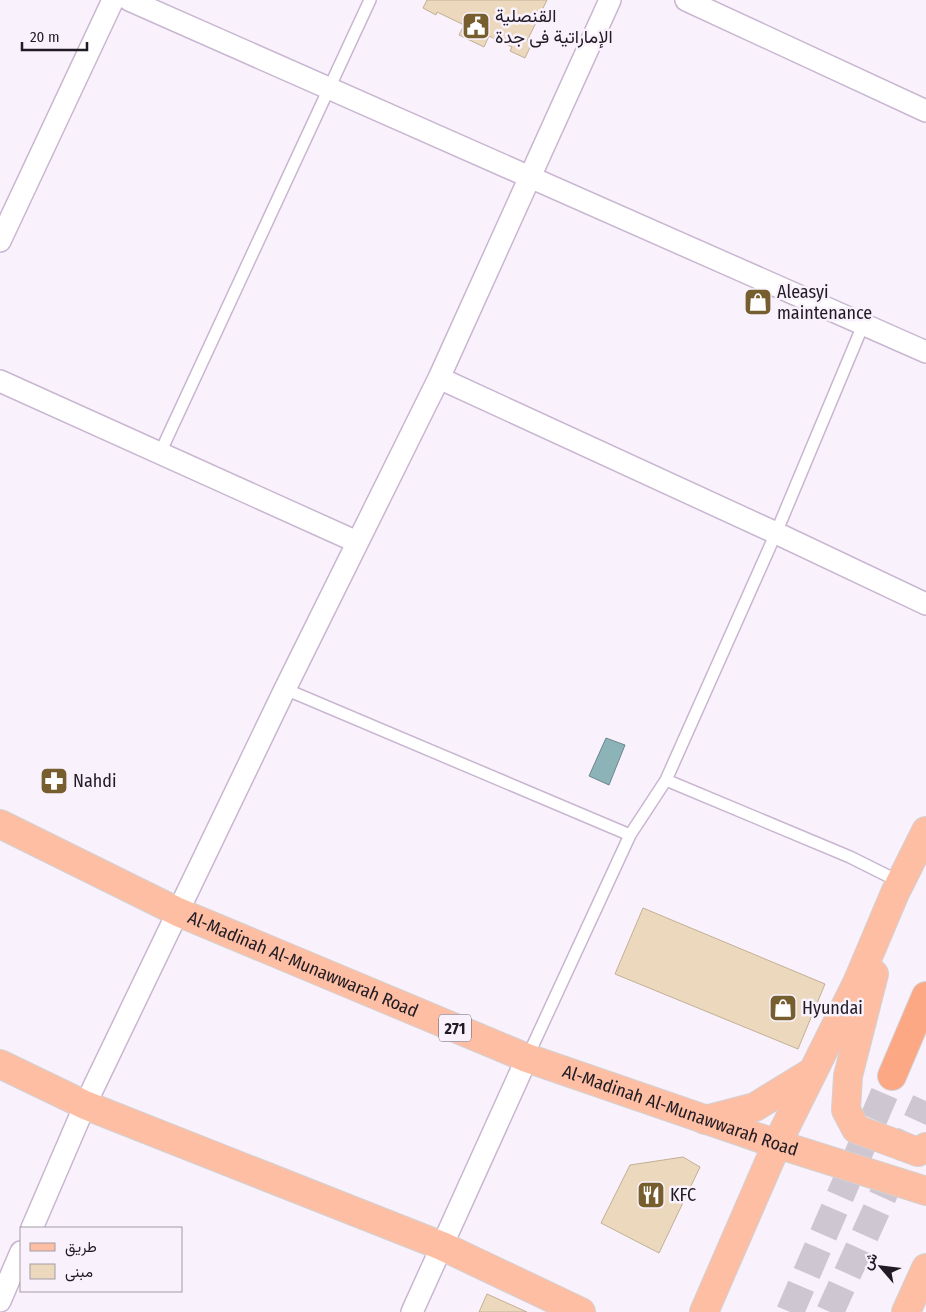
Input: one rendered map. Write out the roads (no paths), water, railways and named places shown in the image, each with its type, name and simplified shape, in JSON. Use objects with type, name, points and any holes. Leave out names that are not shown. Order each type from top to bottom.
[{"type":"highway","points":[[892,1076],[926,996]]},
{"type":"main road","name":"Al-Madinah Al-Munawwarah Road","points":[[0,824],[178,912],[527,1058],[705,1120],[926,1191]]},
{"type":"main road","points":[[704,1312],[777,1144],[857,983],[898,888],[926,831]]},
{"type":"main road","points":[[898,888],[848,1076],[846,1110],[856,1129],[918,1152],[926,1147]]},
{"type":"main road","points":[[0,1064],[85,1105],[442,1246],[581,1312]]},
{"type":"main road","points":[[705,1120],[755,1106],[812,1072]]},
{"type":"main road","points":[[906,1312],[926,1268]]},
{"type":"street","points":[[0,241],[113,0]]},
{"type":"street","points":[[129,0],[926,352]]},
{"type":"street","points":[[32,1227],[85,1105],[285,689],[439,378],[610,0]]},
{"type":"street","points":[[686,0],[926,111]]},
{"type":"street","points":[[439,378],[926,604]]},
{"type":"street","points":[[0,381],[357,542]]},
{"type":"street","points":[[412,1312],[527,1058]]},
{"type":"street","points":[[0,1301],[20,1254]]},
{"type":"lane","points":[[160,453],[370,0]]},
{"type":"lane","points":[[527,1058],[630,835],[666,780],[776,533],[863,325]]},
{"type":"lane","points":[[285,689],[630,835]]},
{"type":"lane","points":[[666,780],[850,857],[898,888]]},
{"type":"water","points":[[606,738],[625,745],[609,785],[589,776]]},
{"type":"tunnel","points":[[790,1312],[892,1076]]},
{"type":"tunnel","points":[[830,1312],[926,1101]]},
{"type":"place","name":"القنصلية الإماراتية فى جدة","points":[[476,26]]},
{"type":"place","name":"Aleasyi maintenance","points":[[758,302]]},
{"type":"place","name":"Nahdi","points":[[54,781]]},
{"type":"place","name":"Hyundai","points":[[783,1008]]},
{"type":"place","name":"KFC","points":[[651,1195]]}]
